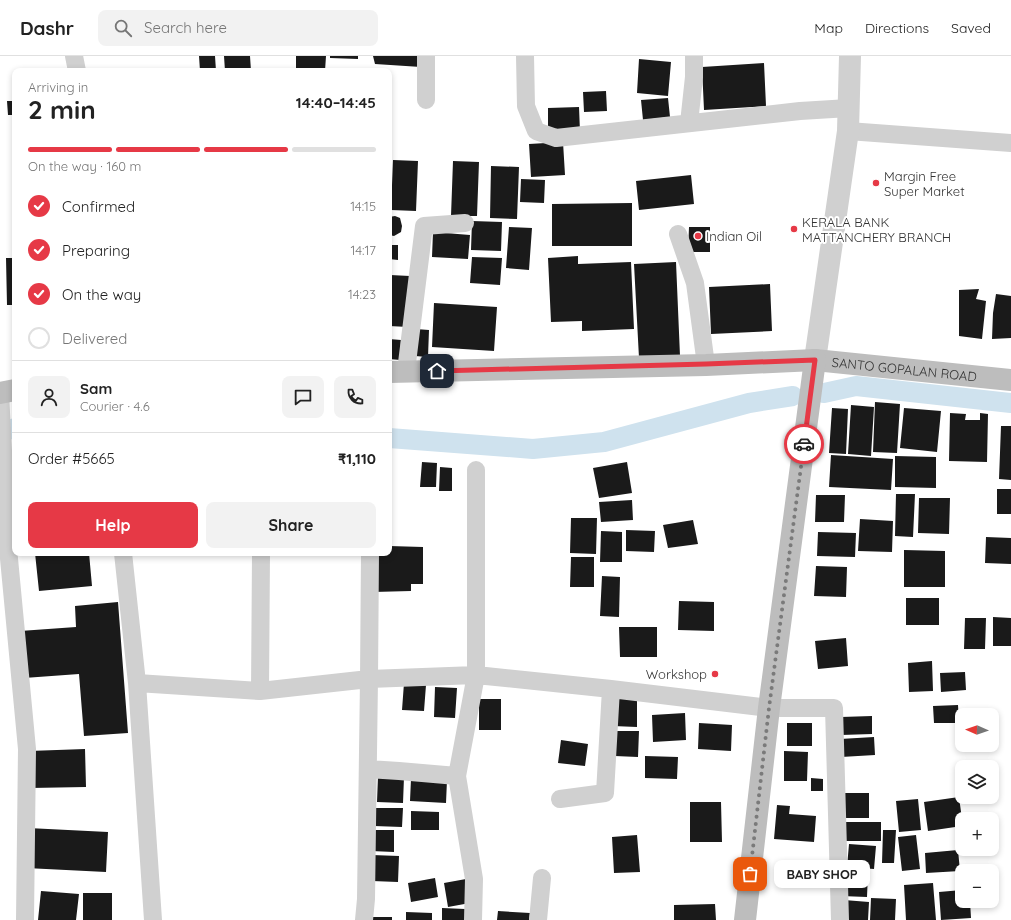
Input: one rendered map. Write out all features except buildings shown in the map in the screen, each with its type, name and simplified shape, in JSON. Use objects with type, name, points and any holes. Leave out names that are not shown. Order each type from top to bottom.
[{"type":"main road","name":"SANTO GOPALAN ROAD","points":[[398,372],[815,360],[1011,380]]},
{"type":"main road","points":[[745,920],[769,708],[815,360]]},
{"type":"main road","points":[[0,393],[12,391]]},
{"type":"street","points":[[74,56],[76,68]]},
{"type":"street","points":[[426,56],[426,100]]},
{"type":"street","points":[[525,56],[526,106],[536,131],[556,138],[800,111],[849,108]]},
{"type":"street","points":[[689,123],[694,77],[694,56]]},
{"type":"street","points":[[815,360],[848,131],[850,56]]},
{"type":"street","points":[[848,131],[1011,143]]},
{"type":"street","points":[[398,372],[424,226],[465,223]]},
{"type":"street","points":[[678,234],[695,283],[706,364]]},
{"type":"street","points":[[0,393],[8,548],[27,749],[25,920]]},
{"type":"street","points":[[473,920],[474,880],[457,776],[476,675],[476,470]]},
{"type":"street","points":[[123,556],[137,683],[154,920]]},
{"type":"street","points":[[260,691],[261,556]]},
{"type":"street","points":[[364,920],[366,898],[370,556]]},
{"type":"street","points":[[137,683],[260,691],[369,679],[476,675],[769,708],[834,708],[840,920]]},
{"type":"street","points":[[560,799],[606,793],[611,689]]},
{"type":"street","points":[[368,769],[457,776]]},
{"type":"street","points":[[538,920],[542,878]]},
{"type":"waterway","points":[[824,393],[856,386],[1011,403]]},
{"type":"waterway","points":[[392,438],[533,449],[604,442],[749,403],[793,396]]},
{"type":"waterway","points":[[8,430],[12,429]]},
{"type":"way so far","points":[[750,874],[769,708],[804,444]]},
{"type":"place","name":"Margin Free Super Market","points":[[876,183]]},
{"type":"place","name":"KERALA BANK MATTANCHERY BRANCH","points":[[794,229]]},
{"type":"place","name":"Indian Oil","points":[[698,236]]},
{"type":"place","name":"Workshop","points":[[715,674]]},
{"type":"place","name":"BABY SHOP","points":[[750,874]]},
{"type":"route","points":[[437,371],[815,360],[804,444]]}]
